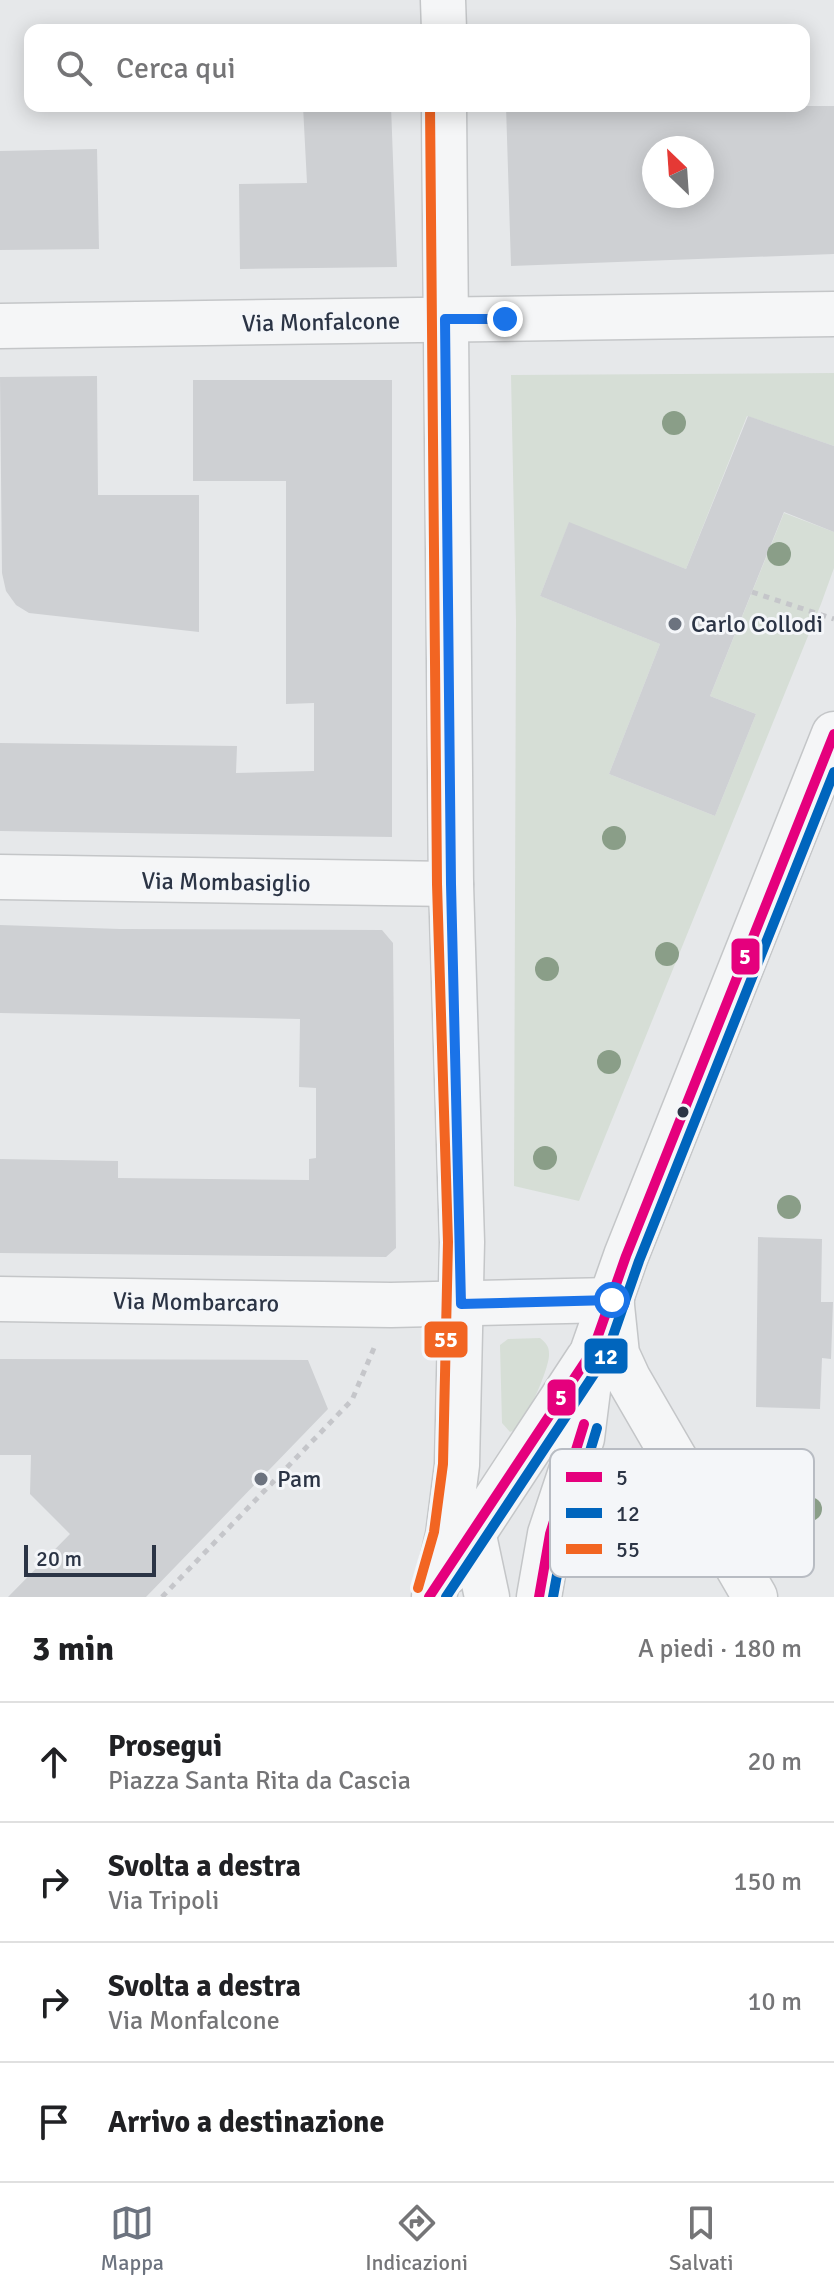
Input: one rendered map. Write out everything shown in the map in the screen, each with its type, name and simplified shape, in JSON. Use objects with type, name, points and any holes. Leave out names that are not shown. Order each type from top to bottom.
[{"type":"street","points":[[443,0],[444,24]]},
{"type":"street","points":[[435,1596],[448,1535],[457,1465],[461,1304],[451,884],[444,112]]},
{"type":"street","name":"Via Monfalcone","points":[[0,326],[834,314]]},
{"type":"street","points":[[435,1596],[593,1350],[834,734]]},
{"type":"street","name":"Via Mombasiglio","points":[[0,877],[451,884]]},
{"type":"street","name":"Via Mombarcaro","points":[[0,1299],[391,1305],[612,1300]]},
{"type":"street","points":[[612,1300],[612,1328],[628,1378],[669,1449]]},
{"type":"street","points":[[578,1449],[593,1350]]},
{"type":"street","points":[[457,1465],[487,1597]]},
{"type":"street","points":[[539,1597],[550,1534]]},
{"type":"street","points":[[743,1577],[755,1597]]},
{"type":"path","points":[[752,592],[834,619]]},
{"type":"path","points":[[162,1597],[352,1400],[391,1305]]},
{"type":"shaded area","points":[[834,373],[834,446],[747,416],[686,569],[569,523],[540,596],[660,644],[609,774],[715,816],[756,714],[710,696],[784,513],[834,532],[834,568],[821,604],[579,1201],[514,1186],[516,620],[511,375]]},
{"type":"shaded area","points":[[540,1338],[549,1351],[545,1372],[522,1421],[510,1432],[502,1423],[500,1345],[508,1339]]},
{"type":"building","points":[[810,106],[834,106],[834,254],[511,266],[506,112],[810,112]]},
{"type":"building","points":[[303,112],[391,112],[397,267],[240,269],[239,184],[307,183]]},
{"type":"building","points":[[97,149],[99,249],[0,250],[0,151]]},
{"type":"building","points":[[97,376],[98,495],[199,495],[199,632],[29,613],[16,605],[6,591],[2,573],[0,377]]},
{"type":"building","points":[[193,380],[392,380],[392,837],[0,831],[0,743],[237,746],[236,773],[314,771],[314,703],[286,704],[286,481],[193,481]]},
{"type":"building","name":"Carlo Collodi","points":[[748,416],[834,446],[834,532],[784,512],[710,696],[756,714],[715,816],[609,774],[660,644],[540,596],[569,522],[686,569]]},
{"type":"building","points":[[0,925],[120,929],[382,930],[393,943],[396,1248],[386,1257],[0,1253],[0,1159],[118,1161],[118,1178],[309,1180],[309,1159],[316,1158],[316,1088],[299,1087],[300,1019],[0,1013]]},
{"type":"building","points":[[758,1237],[822,1239],[821,1302],[833,1302],[831,1359],[822,1358],[820,1409],[756,1407]]},
{"type":"building","points":[[0,1359],[308,1360],[328,1409],[146,1597],[8,1597],[70,1534],[30,1494],[31,1455],[0,1455]]},
{"type":"transit line","name":"55","points":[[418,1588],[434,1532],[443,1464],[448,1242],[437,884],[430,112]]},
{"type":"transit line","name":"5","points":[[429,1597],[593,1350],[626,1256],[834,734]]},
{"type":"transit line","name":"12","points":[[446,1597],[606,1356],[639,1261],[834,772]]},
{"type":"transit line","name":"5","points":[[576,1449],[584,1424]]},
{"type":"transit line","name":"12","points":[[591,1449],[597,1428]]},
{"type":"transit line","name":"5","points":[[539,1597],[550,1534]]},
{"type":"transit line","name":"12","points":[[553,1597],[557,1577]]},
{"type":"place","name":"Carlo Collodi","points":[[675,624]]},
{"type":"place","name":"Pam","points":[[261,1479]]},
{"type":"route","points":[[505,319],[445,319],[451,884],[462,1242],[461,1304],[612,1300]]}]
